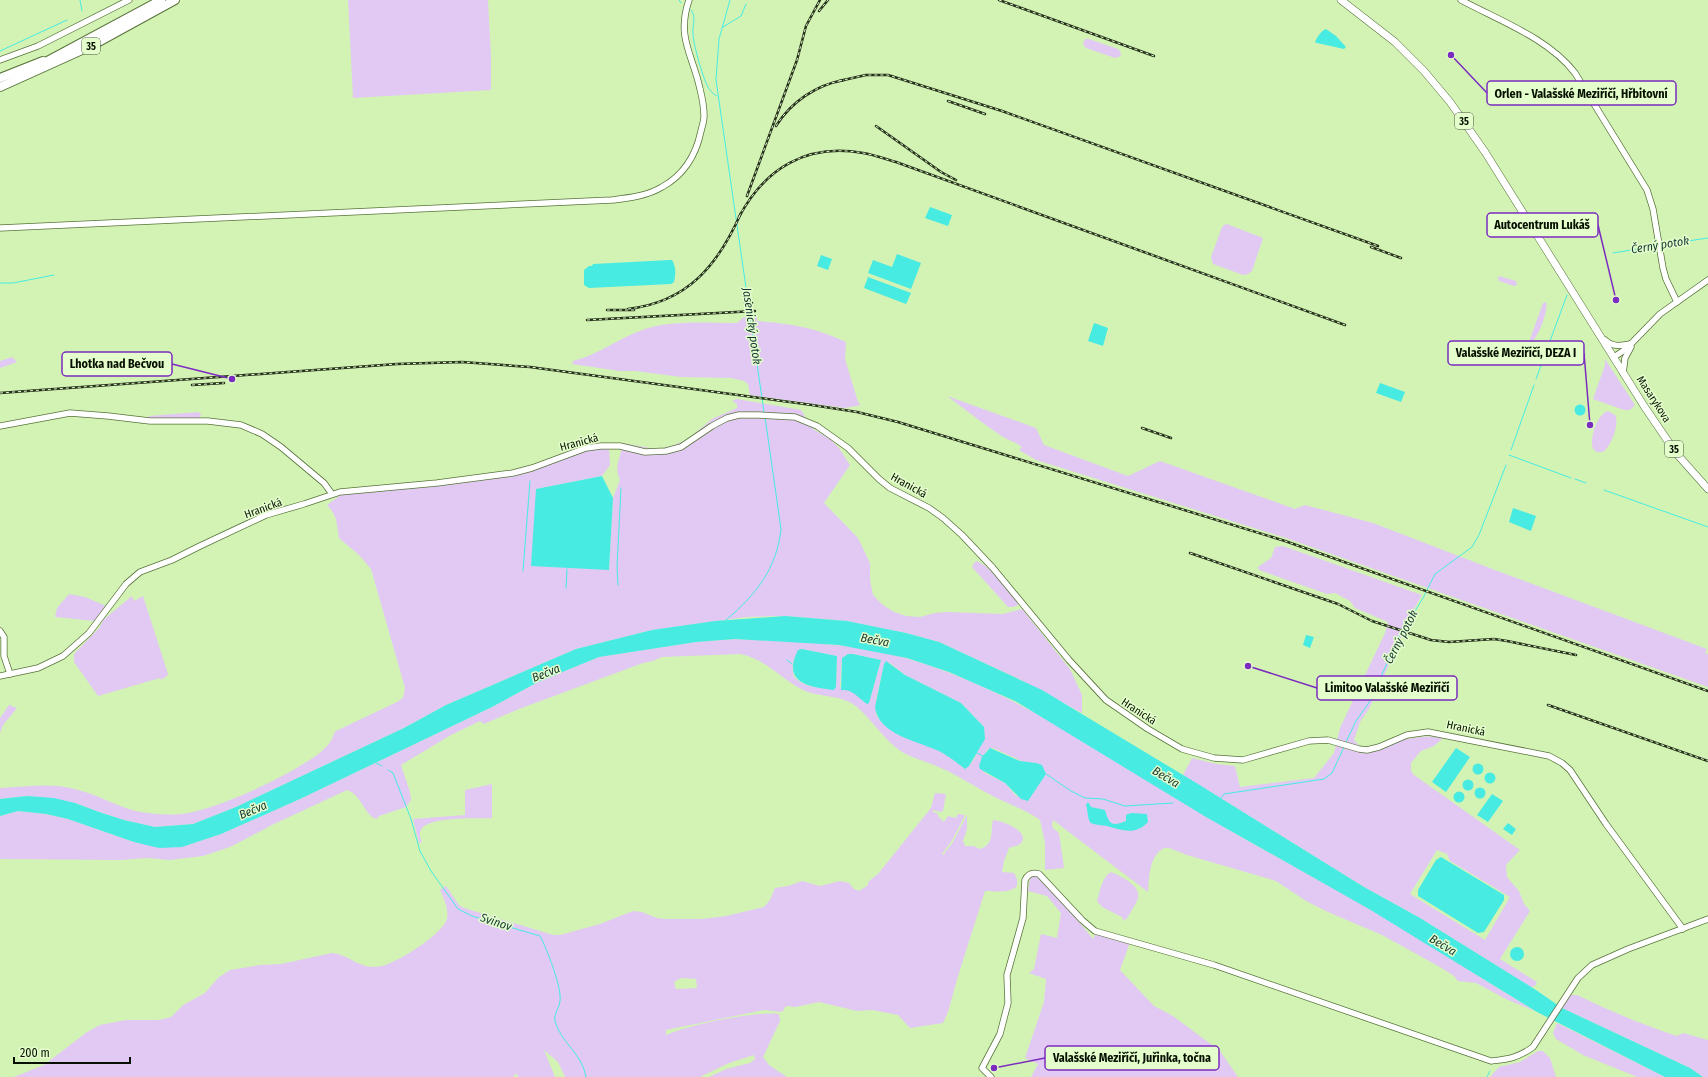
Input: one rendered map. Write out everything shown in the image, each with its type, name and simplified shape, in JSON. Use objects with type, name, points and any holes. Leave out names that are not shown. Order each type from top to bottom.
[{"type":"highway","name":"35","points":[[0,86],[161,0]]},
{"type":"highway","name":"35","points":[[0,86],[93,45],[175,0]]},
{"type":"highway","name":"35","points":[[0,78],[59,54]]},
{"type":"main road","name":"35","points":[[1341,0],[1395,42],[1419,66],[1450,102],[1485,152],[1614,357]]},
{"type":"main road","name":"Masarykova","points":[[1614,357],[1676,453],[1708,488]]},
{"type":"street","points":[[0,60],[43,44],[129,0]]},
{"type":"street","points":[[0,228],[612,200],[635,197],[650,193],[662,188],[673,179],[691,159],[698,146],[704,117],[700,88],[686,49],[684,34],[685,18],[689,0]]},
{"type":"street","points":[[1461,0],[1539,41],[1557,54],[1570,67],[1646,190],[1653,209],[1666,279],[1677,302]]},
{"type":"street","points":[[1614,357],[1633,343],[1651,323],[1708,280]]},
{"type":"street","points":[[1601,337],[1609,344],[1613,345],[1633,343]]},
{"type":"street","points":[[1623,373],[1625,358],[1633,343]]},
{"type":"street","points":[[0,426],[70,414],[108,416],[150,421],[208,421],[241,425],[262,434],[281,447],[324,483],[332,494]]},
{"type":"street","name":"Hranická","points":[[0,676],[48,664],[70,651],[93,628],[126,584],[140,572],[172,560],[266,515],[346,491],[513,473],[532,468],[586,448],[620,446],[645,452],[666,451],[681,447],[712,426],[727,418],[747,414],[795,417],[816,426],[848,448],[890,488],[929,508],[943,518],[962,535],[993,568],[1069,660],[1103,697],[1135,720],[1178,747],[1203,756],[1222,760],[1237,760],[1254,758],[1309,741],[1328,740],[1363,750],[1374,749],[1407,735],[1419,732],[1432,732],[1543,754],[1558,760],[1570,770],[1606,824],[1683,929]]},
{"type":"street","points":[[0,631],[4,637],[4,656],[10,674]]},
{"type":"street","points":[[991,1077],[982,1068],[1000,1034],[1004,1022],[1008,1003],[1008,975],[1023,918],[1025,880],[1029,875],[1035,873],[1039,874],[1082,920],[1095,931],[1214,966],[1491,1061],[1511,1058],[1523,1054],[1533,1047],[1570,989],[1581,975],[1598,962],[1708,919]]},
{"type":"shaded area","points":[[348,0],[488,0],[491,90],[353,98]]},
{"type":"shaded area","points":[[1085,39],[1118,49],[1121,56],[1115,58],[1086,48],[1083,44]]},
{"type":"shaded area","points":[[1227,224],[1263,238],[1252,271],[1248,274],[1243,275],[1213,264],[1211,257],[1222,227]]},
{"type":"shaded area","points":[[1499,276],[1516,281],[1517,285],[1514,286],[1499,281]]},
{"type":"shaded area","points":[[1546,302],[1547,306],[1542,324],[1537,335],[1531,342],[1530,339],[1543,303]]},
{"type":"shaded area","points":[[744,317],[757,317],[757,321],[803,327],[824,333],[846,342],[845,359],[858,402],[861,405],[845,408],[750,395],[748,384],[744,381],[731,378],[681,377],[635,371],[620,371],[572,364],[573,361],[592,355],[636,332],[645,329],[679,323],[737,323]]},
{"type":"shaded area","points":[[12,357],[17,362],[0,368],[0,361]]},
{"type":"shaded area","points":[[1605,359],[1635,405],[1630,410],[1624,410],[1593,399],[1605,365]]},
{"type":"shaded area","points":[[947,396],[1036,428],[1044,445],[1128,476],[1160,461],[1295,509],[1305,505],[1373,523],[1707,649],[1705,653],[1708,654],[1708,687],[1286,538],[1036,460],[1019,450],[1022,447],[1020,445],[1000,435]]},
{"type":"shaded area","points":[[737,399],[801,410],[813,429],[830,439],[839,448],[850,465],[824,503],[858,538],[870,563],[870,580],[873,595],[883,605],[894,612],[906,616],[920,617],[935,613],[947,612],[1003,614],[1022,609],[1070,669],[1082,695],[1082,713],[1019,679],[939,642],[906,633],[847,621],[785,616],[747,617],[652,630],[576,649],[446,705],[404,728],[236,807],[193,824],[155,827],[124,820],[75,803],[27,796],[0,799],[0,788],[53,786],[78,790],[95,795],[136,811],[157,814],[179,814],[208,808],[240,796],[290,772],[321,752],[332,739],[336,731],[403,698],[405,688],[371,569],[360,556],[339,538],[336,519],[327,505],[342,494],[507,476],[584,451],[601,447],[609,448],[610,465],[602,476],[536,489],[609,570],[613,498],[620,480],[617,470],[622,443],[656,449],[672,446],[688,439],[712,419],[737,408],[737,404],[732,401]]},
{"type":"shaded area","points":[[1608,411],[1615,415],[1616,429],[1612,440],[1606,449],[1603,452],[1597,452],[1593,449],[1592,445],[1593,433],[1600,417]]},
{"type":"shaded area","points":[[198,412],[201,414],[200,418],[147,418],[149,416]]},
{"type":"shaded area","points":[[1283,546],[1422,595],[1413,611],[1369,709],[1360,722],[1354,740],[1361,747],[1382,745],[1412,738],[1443,738],[1434,746],[1421,751],[1411,763],[1411,771],[1414,775],[1520,850],[1506,865],[1507,877],[1519,891],[1524,904],[1530,911],[1500,959],[1537,982],[1535,986],[1531,987],[1420,918],[1364,887],[1183,775],[1192,758],[1217,764],[1235,766],[1240,787],[1314,778],[1334,753],[1340,728],[1385,633],[1388,622],[1355,608],[1350,601],[1335,593],[1327,594],[1259,570],[1258,567],[1271,558],[1275,547]],"holes":[[[1437,850],[1447,854],[1450,861],[1510,897],[1485,940],[1410,894]]]},
{"type":"shaded area","points":[[976,561],[987,567],[993,573],[1018,603],[1018,605],[1008,607],[973,568],[972,566]]},
{"type":"shaded area","points":[[69,594],[85,597],[106,606],[95,621],[55,617],[57,608]]},
{"type":"shaded area","points":[[132,596],[134,601],[143,596],[168,674],[161,680],[160,678],[98,696],[74,662],[74,654],[100,627],[103,620]]},
{"type":"shaded area","points":[[735,639],[801,642],[866,649],[909,659],[988,689],[1026,708],[1099,750],[1227,829],[1368,908],[1537,1012],[1506,999],[1476,983],[1458,981],[1454,976],[1440,967],[1382,935],[1306,901],[1276,881],[1187,855],[1169,848],[1164,848],[1155,856],[1151,867],[1148,892],[1053,820],[1052,827],[1059,833],[1064,868],[1045,870],[1045,843],[1040,820],[947,771],[902,752],[890,742],[863,712],[851,703],[838,698],[803,690],[765,664],[749,656],[740,654],[662,657],[519,709],[484,724],[480,721],[451,735],[401,765],[410,792],[411,800],[406,807],[379,816],[377,819],[369,814],[356,796],[347,790],[274,824],[230,847],[203,856],[170,860],[147,858],[121,860],[0,859],[0,816],[18,811],[46,814],[68,819],[134,842],[182,847],[221,834],[300,799],[492,707],[538,682],[599,657],[696,642]],"holes":[[[802,649],[837,656],[836,687],[814,687],[798,681],[794,677],[793,669],[795,658]],[[848,654],[853,654],[881,660],[869,703],[864,701],[856,694],[840,687],[842,658]],[[890,663],[905,675],[961,703],[984,727],[976,756],[965,769],[940,751],[905,737],[890,729],[876,715],[876,700],[884,665]],[[993,748],[1024,762],[1017,797],[1005,783],[985,773],[979,766],[987,750]]]},
{"type":"shaded area","points":[[9,705],[17,708],[3,725],[0,733],[0,718]]},
{"type":"shaded area","points":[[492,784],[492,818],[464,818],[430,823],[423,827],[420,834],[422,842],[419,843],[413,819],[465,815],[465,790]]},
{"type":"shaded area","points":[[935,793],[946,794],[943,811],[940,812],[933,810],[933,812],[938,814],[944,822],[948,816],[956,818],[958,814],[965,815],[953,839],[942,854],[943,855],[953,842],[967,815],[967,829],[963,841],[965,846],[974,846],[979,849],[988,845],[991,838],[993,820],[1008,824],[1018,830],[1022,834],[1023,839],[1020,844],[1009,848],[1002,872],[1014,873],[1017,879],[1017,886],[1014,889],[1006,891],[985,891],[948,1012],[943,1023],[910,1028],[898,1015],[872,1010],[857,1011],[819,1002],[795,1007],[786,1006],[782,1012],[764,1010],[666,1030],[666,1035],[705,1023],[754,1015],[779,1014],[780,1021],[763,1057],[769,1065],[787,1077],[709,1077],[726,1069],[750,1063],[755,1059],[754,1055],[729,1063],[700,1077],[565,1077],[558,1062],[544,1050],[555,1077],[518,1077],[516,1073],[513,1077],[14,1077],[44,1065],[87,1032],[100,1025],[126,1020],[159,1020],[171,1017],[183,1005],[205,993],[218,978],[230,970],[260,965],[281,964],[332,953],[342,955],[356,962],[372,967],[388,964],[404,956],[431,938],[444,925],[447,919],[447,912],[446,904],[440,890],[446,886],[459,905],[464,908],[553,935],[560,935],[600,924],[633,911],[642,912],[657,918],[665,919],[702,919],[726,916],[764,907],[770,900],[775,888],[788,886],[802,881],[820,886],[840,881],[849,883],[854,889],[859,891],[867,886],[869,881],[878,874],[931,808]],"holes":[[[681,978],[696,979],[697,988],[676,989],[674,982]]]},
{"type":"shaded area","points":[[1111,872],[1131,883],[1138,893],[1136,903],[1124,921],[1122,917],[1102,907],[1097,901],[1103,881]]},
{"type":"shaded area","points":[[1038,876],[1049,885],[1093,939],[1096,932],[1130,942],[1120,970],[1154,1006],[1173,1016],[1220,1051],[1238,1077],[1031,1077],[1038,1064],[1025,1058],[1044,1002],[1046,979],[1029,973],[1034,969],[1041,934],[1057,938],[1061,913],[1047,896],[1028,891],[1030,879]]},
{"type":"shaded area","points":[[1569,995],[1577,995],[1602,1007],[1677,1036],[1683,1033],[1708,1040],[1708,1077],[1703,1077],[1690,1068],[1562,1008]]},
{"type":"shaded area","points":[[1557,1023],[1665,1077],[1637,1077],[1583,1055],[1556,1039],[1553,1033]]},
{"type":"shaded area","points":[[1538,1051],[1543,1051],[1550,1058],[1556,1077],[1490,1077],[1499,1067],[1520,1062]]},
{"type":"water","points":[[1326,29],[1336,36],[1346,47],[1344,49],[1315,42],[1320,34]]},
{"type":"water","points":[[930,207],[952,215],[948,226],[925,218]]},
{"type":"water","points":[[897,254],[921,263],[911,289],[868,273],[873,260],[892,267]]},
{"type":"water","points":[[821,255],[832,259],[828,270],[817,266]]},
{"type":"water","points":[[672,260],[675,276],[674,282],[671,284],[589,288],[584,285],[584,270],[593,264]]},
{"type":"water","points":[[868,277],[911,293],[906,304],[864,288]]},
{"type":"water","points":[[1094,323],[1108,328],[1103,346],[1088,341]]},
{"type":"water","points":[[1380,383],[1405,392],[1401,402],[1376,393]]},
{"type":"water","points":[[1578,405],[1582,405],[1584,406],[1584,414],[1578,415],[1575,412],[1575,408]]},
{"type":"water","points":[[602,476],[613,498],[609,570],[531,566],[536,489]]},
{"type":"water","points":[[1513,508],[1536,516],[1531,531],[1509,522]]},
{"type":"water","name":"Bečva","points":[[785,616],[847,621],[906,633],[939,642],[1042,690],[1198,784],[1364,887],[1420,918],[1536,990],[1562,1008],[1690,1068],[1703,1077],[1665,1077],[1537,1012],[1369,909],[1206,817],[1015,701],[949,672],[907,658],[839,645],[735,639],[696,642],[599,657],[538,682],[492,707],[300,799],[221,834],[182,847],[159,848],[134,842],[68,819],[46,814],[18,811],[0,816],[0,799],[27,796],[54,798],[75,803],[124,820],[155,827],[193,824],[236,807],[404,728],[446,705],[576,649],[652,630],[715,621]]},
{"type":"water","points":[[1306,635],[1314,637],[1310,648],[1303,645]]},
{"type":"water","points":[[802,649],[837,656],[836,687],[834,690],[815,687],[800,681],[795,676],[793,669],[794,661],[798,650]]},
{"type":"water","points":[[848,654],[881,660],[869,703],[867,704],[852,692],[841,690],[842,658]]},
{"type":"water","points":[[886,661],[905,675],[961,703],[984,727],[985,739],[969,766],[965,769],[943,753],[900,736],[883,724],[878,717],[875,707],[884,664]]},
{"type":"water","points":[[990,748],[1020,761],[1042,765],[1046,774],[1028,801],[1021,799],[1005,783],[980,769],[979,766],[982,757]]},
{"type":"water","points":[[1456,748],[1470,757],[1446,792],[1432,782]]},
{"type":"water","points":[[1476,764],[1480,764],[1482,765],[1482,773],[1476,774],[1473,771],[1473,767]]},
{"type":"water","points":[[1488,773],[1492,773],[1494,774],[1494,782],[1488,783],[1485,780],[1485,776]]},
{"type":"water","points":[[1466,780],[1470,780],[1472,781],[1472,789],[1466,790],[1463,787],[1463,783]]},
{"type":"water","points":[[1478,788],[1482,788],[1484,789],[1484,797],[1478,798],[1475,795],[1475,791]]},
{"type":"water","points":[[1457,792],[1461,792],[1463,793],[1463,801],[1457,802],[1454,799],[1454,795]]},
{"type":"water","points":[[1492,794],[1503,801],[1488,822],[1477,815]]},
{"type":"water","points":[[1088,802],[1091,807],[1105,810],[1109,821],[1114,824],[1126,821],[1126,815],[1131,813],[1147,814],[1148,822],[1138,829],[1128,831],[1093,824],[1090,822],[1088,817],[1086,805]]},
{"type":"water","points":[[1508,823],[1516,829],[1512,835],[1503,829]]},
{"type":"water","points":[[1441,857],[1504,895],[1504,900],[1484,932],[1478,933],[1418,896],[1418,890],[1436,860]]},
{"type":"water","points":[[1514,947],[1520,947],[1524,951],[1524,957],[1520,961],[1514,961],[1510,957],[1510,951]]},
{"type":"waterway","points":[[80,0],[82,11]]},
{"type":"waterway","name":"Jasenický potok","points":[[730,0],[719,39],[716,80],[764,412]]},
{"type":"waterway","points":[[723,27],[741,16],[746,4]]},
{"type":"waterway","points":[[691,10],[694,16],[693,39],[699,63],[708,86],[717,96]]},
{"type":"waterway","points":[[0,51],[67,20]]},
{"type":"waterway","name":"Černý potok","points":[[1661,245],[1708,238]]},
{"type":"waterway","name":"Černý potok","points":[[1613,253],[1656,246]]},
{"type":"waterway","points":[[0,283],[13,283],[54,275]]},
{"type":"waterway","name":"Černý potok","points":[[1536,379],[1567,295]]},
{"type":"waterway","name":"Černý potok","points":[[1511,450],[1534,385]]},
{"type":"waterway","name":"Jasenický potok","points":[[726,620],[756,591],[770,568],[779,543],[781,529],[765,417]]},
{"type":"waterway","points":[[1509,455],[1571,478]]},
{"type":"waterway","name":"Černý potok","points":[[1346,742],[1356,721],[1370,701],[1399,637],[1423,598],[1435,574],[1472,547],[1479,535],[1506,465]]},
{"type":"waterway","points":[[1575,479],[1586,483]]},
{"type":"waterway","points":[[523,571],[530,481]]},
{"type":"waterway","points":[[618,585],[617,567],[621,488]]},
{"type":"waterway","points":[[1604,490],[1708,527]]},
{"type":"waterway","points":[[566,588],[567,569]]},
{"type":"waterway","points":[[787,660],[792,664]]},
{"type":"waterway","name":"Černý potok","points":[[1221,798],[1224,794],[1324,779],[1332,773],[1344,747]]},
{"type":"waterway","points":[[977,753],[983,756]]},
{"type":"waterway","name":"Svinov","points":[[376,763],[382,766]]},
{"type":"waterway","name":"Svinov","points":[[388,770],[393,773],[411,819],[420,851],[431,871],[458,909],[472,916],[540,936],[550,959],[559,987],[560,1001],[555,1015],[555,1021],[559,1031],[581,1062],[586,1077]]},
{"type":"waterway","points":[[1046,774],[1071,791],[1085,798],[1103,799],[1125,806],[1173,803]]},
{"type":"waterway","points":[[1487,1077],[1490,1071]]},
{"type":"railway","points":[[747,196],[797,60],[806,26],[820,0]]},
{"type":"railway","points":[[819,11],[828,0]]},
{"type":"railway","points":[[999,0],[1154,56]]},
{"type":"railway","points":[[839,81],[866,75],[888,75],[1002,111],[1378,246]]},
{"type":"railway","points":[[776,126],[789,109],[805,96],[814,90],[834,82],[844,80]]},
{"type":"railway","points":[[948,101],[985,114]]},
{"type":"railway","points":[[876,126],[941,172],[956,180]]},
{"type":"railway","points":[[739,217],[749,200],[761,185],[790,163],[806,156],[824,152],[843,151],[863,153],[896,162],[1345,325]]},
{"type":"railway","points":[[628,309],[649,305],[668,298],[684,289],[698,278],[722,249],[741,213]]},
{"type":"railway","points":[[1371,247],[1401,258]]},
{"type":"railway","points":[[745,303],[752,303]]},
{"type":"railway","points":[[607,310],[634,310]]},
{"type":"railway","points":[[587,320],[755,311]]},
{"type":"railway","points":[[0,393],[397,364],[462,362],[530,367],[857,412],[898,422],[1285,541],[1708,691]]},
{"type":"railway","points":[[192,385],[224,383]]},
{"type":"railway","points":[[1142,428],[1171,438]]},
{"type":"railway","points":[[1190,553],[1338,604],[1372,621],[1431,640],[1449,642],[1494,639],[1576,655]]},
{"type":"railway","points":[[1548,705],[1708,761]]},
{"type":"place","name":"Orlen - Valašské Meziříčí, Hřbitovní","points":[[1451,55]]},
{"type":"place","name":"Autocentrum Lukáš","points":[[1616,300]]},
{"type":"place","name":"Lhotka nad Bečvou","points":[[232,379]]},
{"type":"place","name":"Valašské Meziříčí, DEZA I","points":[[1590,425]]},
{"type":"place","name":"Limitoo Valašské Meziříčí","points":[[1248,666]]},
{"type":"place","name":"Valašské Meziříčí, Juřinka, točna","points":[[994,1068]]}]
